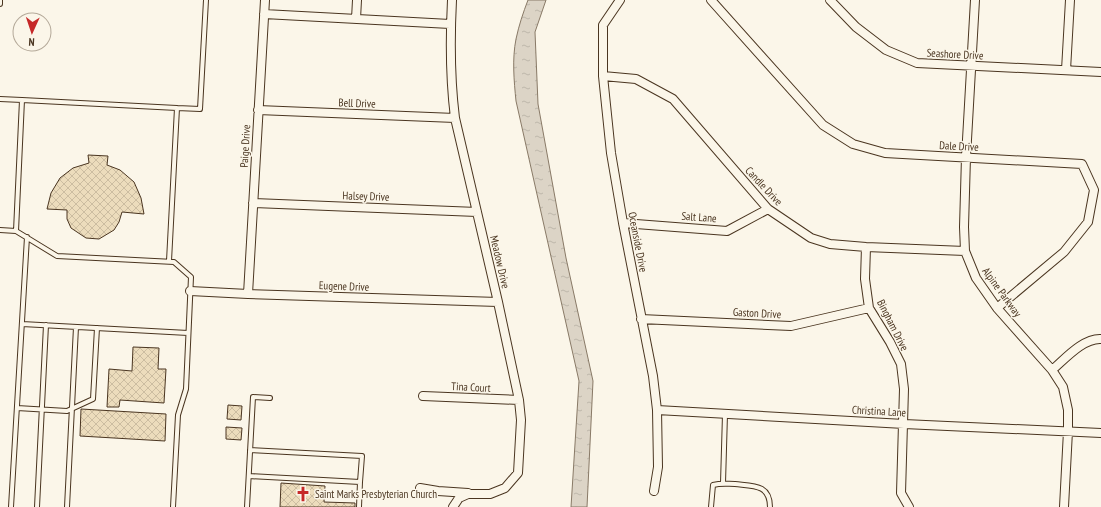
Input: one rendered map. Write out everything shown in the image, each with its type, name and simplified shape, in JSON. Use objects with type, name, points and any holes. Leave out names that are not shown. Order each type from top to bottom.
[{"type":"street","name":"Paige Drive","points":[[248,294],[265,0]]},
{"type":"street","points":[[356,19],[357,0]]},
{"type":"street","name":"Meadow Drive","points":[[420,488],[468,494],[490,494],[505,488],[518,473],[521,420],[519,400],[498,302],[455,118],[451,90],[450,24],[452,0]]},
{"type":"street","name":"Oceanside Drive","points":[[620,0],[603,26],[603,76],[611,153],[622,223],[654,376],[657,410],[658,467],[654,491]]},
{"type":"street","name":"Dale Drive","points":[[711,0],[823,125],[853,144],[885,154],[1082,164],[1094,190],[1088,222],[1064,252],[997,308]]},
{"type":"street","name":"Seashore Drive","points":[[830,0],[856,27],[886,50],[917,63],[1101,72]]},
{"type":"street","name":"Alpine Parkway","points":[[975,0],[966,157],[964,228],[965,251],[976,278],[997,308],[1052,370],[1063,387],[1068,410],[1064,507]]},
{"type":"street","points":[[1066,70],[1070,0]]},
{"type":"street","points":[[264,14],[450,24]]},
{"type":"street","name":"Candle Drive","points":[[603,76],[636,79],[673,99],[768,209],[811,238],[830,244],[965,251]]},
{"type":"street","name":"Bell Drive","points":[[258,110],[455,118]]},
{"type":"street","name":"Halsey Drive","points":[[253,203],[477,212]]},
{"type":"street","name":"Salt Lane","points":[[622,223],[727,231],[768,209]]},
{"type":"street","name":"Bingham Drive","points":[[866,247],[865,280],[869,308],[890,342],[901,364],[904,388],[901,493],[908,507]]},
{"type":"street","name":"Eugene Drive","points":[[190,290],[248,294],[498,302]]},
{"type":"street","name":"Gaston Drive","points":[[641,319],[791,326],[869,308]]},
{"type":"street","points":[[1052,370],[1083,344],[1095,339],[1101,339]]},
{"type":"street","name":"Tina Court","points":[[423,396],[519,400]]},
{"type":"street","name":"Christina Lane","points":[[657,410],[904,424],[1101,433]]},
{"type":"street","points":[[453,507],[459,498],[468,494]]},
{"type":"lane","points":[[0,99],[200,109],[206,0]]},
{"type":"lane","points":[[16,231],[22,100]]},
{"type":"lane","points":[[169,261],[177,108]]},
{"type":"lane","points":[[0,230],[16,231],[57,256],[169,261],[174,262],[191,277],[186,388],[178,415],[173,507]]},
{"type":"lane","points":[[11,507],[27,237]]},
{"type":"lane","points":[[22,324],[188,333]]},
{"type":"lane","points":[[37,507],[46,325]]},
{"type":"lane","points":[[67,507],[76,327]]},
{"type":"lane","points":[[17,408],[67,411],[93,399],[97,328]]},
{"type":"lane","points":[[247,507],[253,397],[270,398]]},
{"type":"lane","points":[[723,483],[725,414]]},
{"type":"lane","points":[[250,450],[362,456],[359,507]]},
{"type":"lane","points":[[249,476],[360,482]]},
{"type":"lane","points":[[711,507],[713,486],[723,483],[758,487],[765,490],[768,495],[770,507]]},
{"type":"water","points":[[528,0],[546,0],[535,32],[538,104],[566,258],[593,381],[587,507],[571,507],[579,381],[516,101],[514,54],[516,39]]},
{"type":"building","points":[[88,155],[108,156],[107,165],[120,170],[134,182],[141,198],[144,214],[122,212],[119,222],[114,230],[99,239],[86,238],[71,228],[67,219],[67,210],[47,209],[51,193],[60,178],[73,168],[89,163]]},
{"type":"building","points":[[133,347],[159,348],[158,369],[166,369],[164,403],[120,400],[119,407],[107,407],[109,369],[132,371]]},
{"type":"building","points":[[228,405],[242,406],[241,420],[227,419]]},
{"type":"building","points":[[81,409],[166,414],[165,441],[80,436]]},
{"type":"building","points":[[226,427],[242,428],[241,440],[226,439]]},
{"type":"building","name":"Saint Marks Presbyterian Church","points":[[281,483],[325,486],[324,502],[355,503],[355,507],[280,507]]},
{"type":"place","name":"Saint Marks Presbyterian Church","points":[[303,494]]}]
